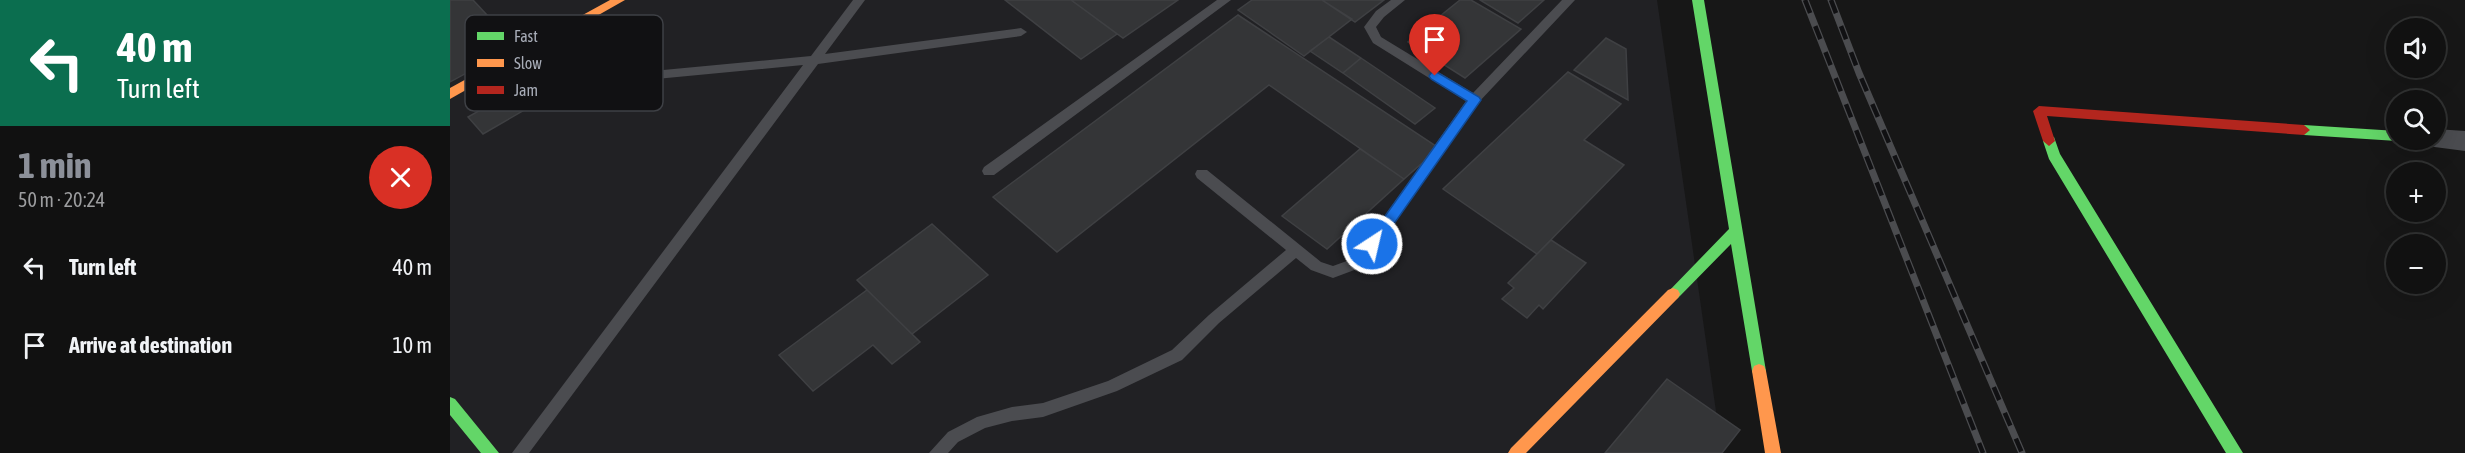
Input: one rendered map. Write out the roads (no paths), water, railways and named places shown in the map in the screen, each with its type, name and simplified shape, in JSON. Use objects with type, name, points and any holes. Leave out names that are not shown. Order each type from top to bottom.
[{"type":"main road","points":[[592,15],[619,0]]},
{"type":"main road","points":[[1698,0],[1773,453]]},
{"type":"main road","points":[[450,94],[465,86]]},
{"type":"main road","points":[[2235,453],[2054,155],[2040,111],[2386,135]]},
{"type":"main road","points":[[1516,453],[1736,231]]},
{"type":"main road","points":[[450,404],[491,453]]},
{"type":"street","points":[[2446,140],[2465,141]]},
{"type":"lane","points":[[520,453],[858,0]]},
{"type":"lane","points":[[989,171],[1225,0]]},
{"type":"lane","points":[[1399,0],[1380,14],[1370,27],[1377,40],[1474,100]]},
{"type":"lane","points":[[1202,174],[1316,266],[1333,272],[1360,262],[1474,100],[1569,0]]},
{"type":"lane","points":[[663,74],[814,60],[1021,33]]},
{"type":"lane","points":[[937,453],[953,437],[982,422],[1012,414],[1043,410],[1112,386],[1177,355],[1214,319],[1296,250]]},
{"type":"railway","points":[[1805,0],[1983,453]]},
{"type":"railway","points":[[1831,0],[1859,73],[2022,453]]}]
